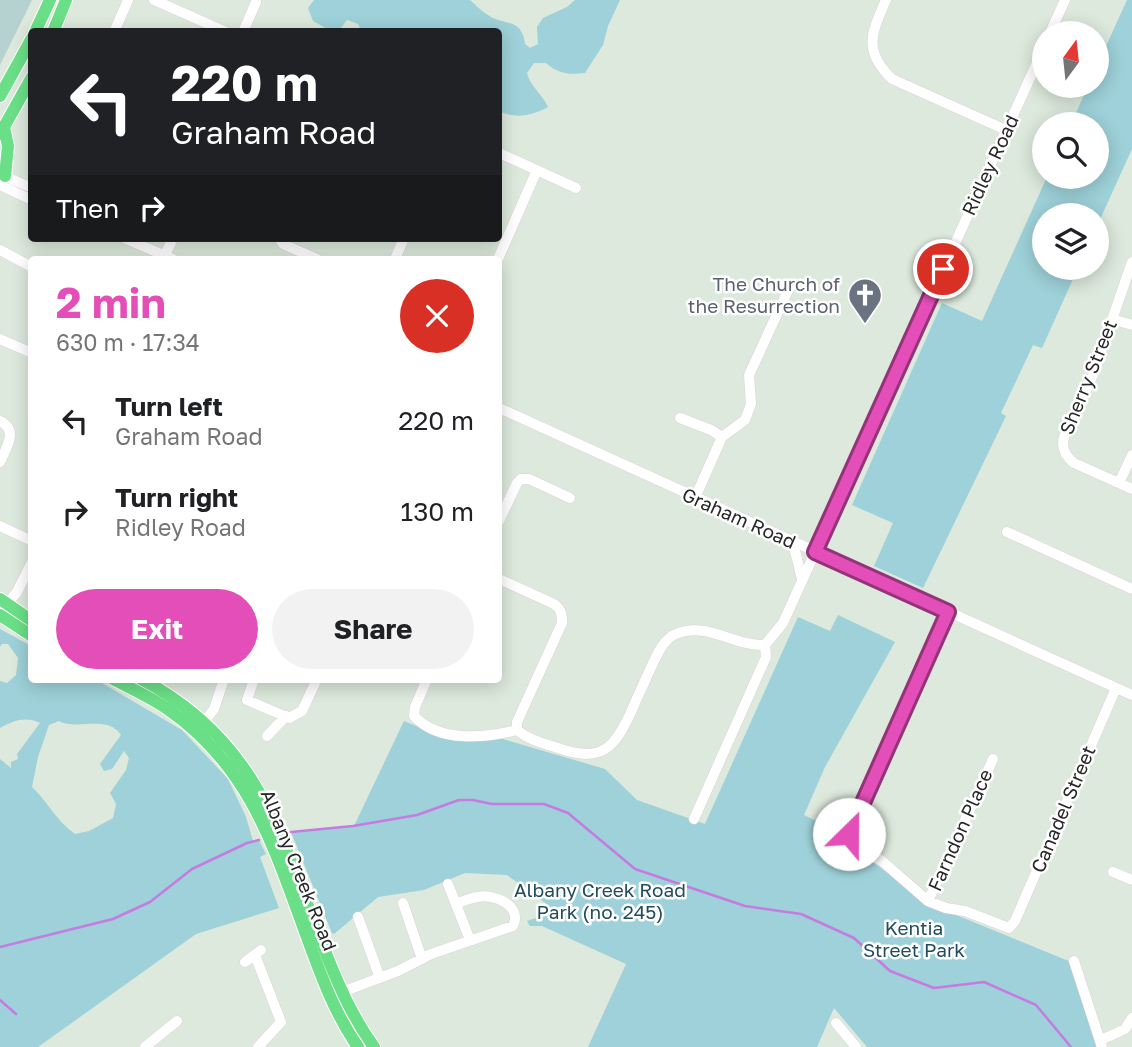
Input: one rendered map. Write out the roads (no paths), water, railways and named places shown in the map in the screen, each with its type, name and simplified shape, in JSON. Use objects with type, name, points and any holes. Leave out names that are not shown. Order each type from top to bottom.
[{"type":"main road","points":[[36,28],[50,0]]},
{"type":"main road","points":[[54,28],[66,0]]},
{"type":"main road","points":[[0,96],[28,45]]},
{"type":"main road","points":[[2,178],[8,146],[2,131],[28,85]]},
{"type":"main road","points":[[2,606],[28,619]]},
{"type":"main road","points":[[2,606],[28,632]]},
{"type":"main road","name":"Albany Creek Road","points":[[120,683],[200,727],[232,771],[256,810],[332,1003],[368,1046]]},
{"type":"main road","name":"Albany Creek Road","points":[[148,683],[173,698],[200,727],[240,761],[268,806],[342,992],[368,1046]]},
{"type":"street","points":[[116,28],[128,0]]},
{"type":"street","points":[[154,0],[217,28]]},
{"type":"street","points":[[886,0],[873,31],[872,45],[878,66],[892,79],[1006,130]]},
{"type":"street","points":[[1055,21],[1065,0]]},
{"type":"street","points":[[245,28],[256,2]]},
{"type":"street","name":"Ridley Road","points":[[765,645],[783,623],[1032,73]]},
{"type":"street","points":[[502,154],[576,188]]},
{"type":"street","points":[[499,256],[537,170]]},
{"type":"street","points":[[2,178],[28,187]]},
{"type":"street","points":[[2,178],[28,197]]},
{"type":"street","points":[[136,242],[167,256]]},
{"type":"street","points":[[282,242],[310,256]]},
{"type":"street","points":[[0,250],[28,265]]},
{"type":"street","name":"Sherry Street","points":[[1132,262],[1093,375],[1064,437],[1059,454],[1132,489]]},
{"type":"street","points":[[695,498],[722,437],[745,420],[751,404],[749,375],[790,286]]},
{"type":"street","points":[[1112,319],[1132,325]]},
{"type":"street","points":[[0,339],[28,351]]},
{"type":"street","name":"Graham Road","points":[[502,409],[1132,695]]},
{"type":"street","points":[[680,418],[722,437]]},
{"type":"street","points":[[0,421],[10,430],[10,438],[0,462]]},
{"type":"street","points":[[1119,484],[1132,455]]},
{"type":"street","points":[[502,515],[521,479],[529,479],[570,498]]},
{"type":"street","points":[[0,526],[28,539]]},
{"type":"street","points":[[1007,532],[1132,589]]},
{"type":"street","points":[[793,542],[803,580]]},
{"type":"street","points":[[2,606],[17,592],[28,570]]},
{"type":"street","points":[[502,580],[554,604],[560,608],[562,614],[562,623],[517,722],[517,730],[526,738],[578,755],[597,754],[606,750],[619,736],[661,647],[673,635],[691,629],[713,631],[741,643],[765,645],[766,657],[694,819]]},
{"type":"street","points":[[928,901],[882,861],[853,845],[849,834],[948,612]]},
{"type":"street","points":[[200,727],[214,709],[223,683]]},
{"type":"street","points":[[252,683],[242,700],[294,717],[302,711],[315,683]]},
{"type":"street","points":[[425,683],[415,707],[414,716],[419,722],[448,735],[457,736],[517,730]]},
{"type":"street","name":"Canadel Street","points":[[928,901],[965,911],[1009,928],[1015,921],[1116,688]]},
{"type":"street","points":[[267,736],[286,716]]},
{"type":"street","name":"Farndon Place","points":[[928,901],[992,759]]},
{"type":"street","points":[[701,804],[713,809]]},
{"type":"street","points":[[1113,872],[1132,880]]},
{"type":"street","points":[[448,884],[470,940]]},
{"type":"street","points":[[342,992],[470,940],[513,926],[516,915],[513,908],[504,901],[478,896],[456,904]]},
{"type":"street","points":[[403,903],[422,959]]},
{"type":"street","points":[[358,917],[380,978]]},
{"type":"street","points":[[245,962],[258,953],[281,1022],[258,1047]]},
{"type":"street","points":[[1074,961],[1102,1044],[1125,1029],[1132,1018]]},
{"type":"street","points":[[145,1047],[177,1021]]},
{"type":"street","points":[[836,1023],[856,1047]]},
{"type":"waterway","points":[[291,832],[353,826],[417,815],[459,800],[492,804],[544,804],[568,813],[635,869],[745,906],[801,914],[854,938],[890,971],[934,988],[984,982],[1036,1005],[1071,1047]]},
{"type":"waterway","points":[[0,947],[113,919],[150,902],[192,869],[259,840]]},
{"type":"waterway","points":[[0,1000],[16,1014]]},
{"type":"place","name":"The Church of the Resurrection","points":[[865,325]]},
{"type":"park label","name":"Albany Creek Road Park (no. 245)","points":[[600,901]]},
{"type":"park label","name":"Kentia Street Park","points":[[914,939]]}]
